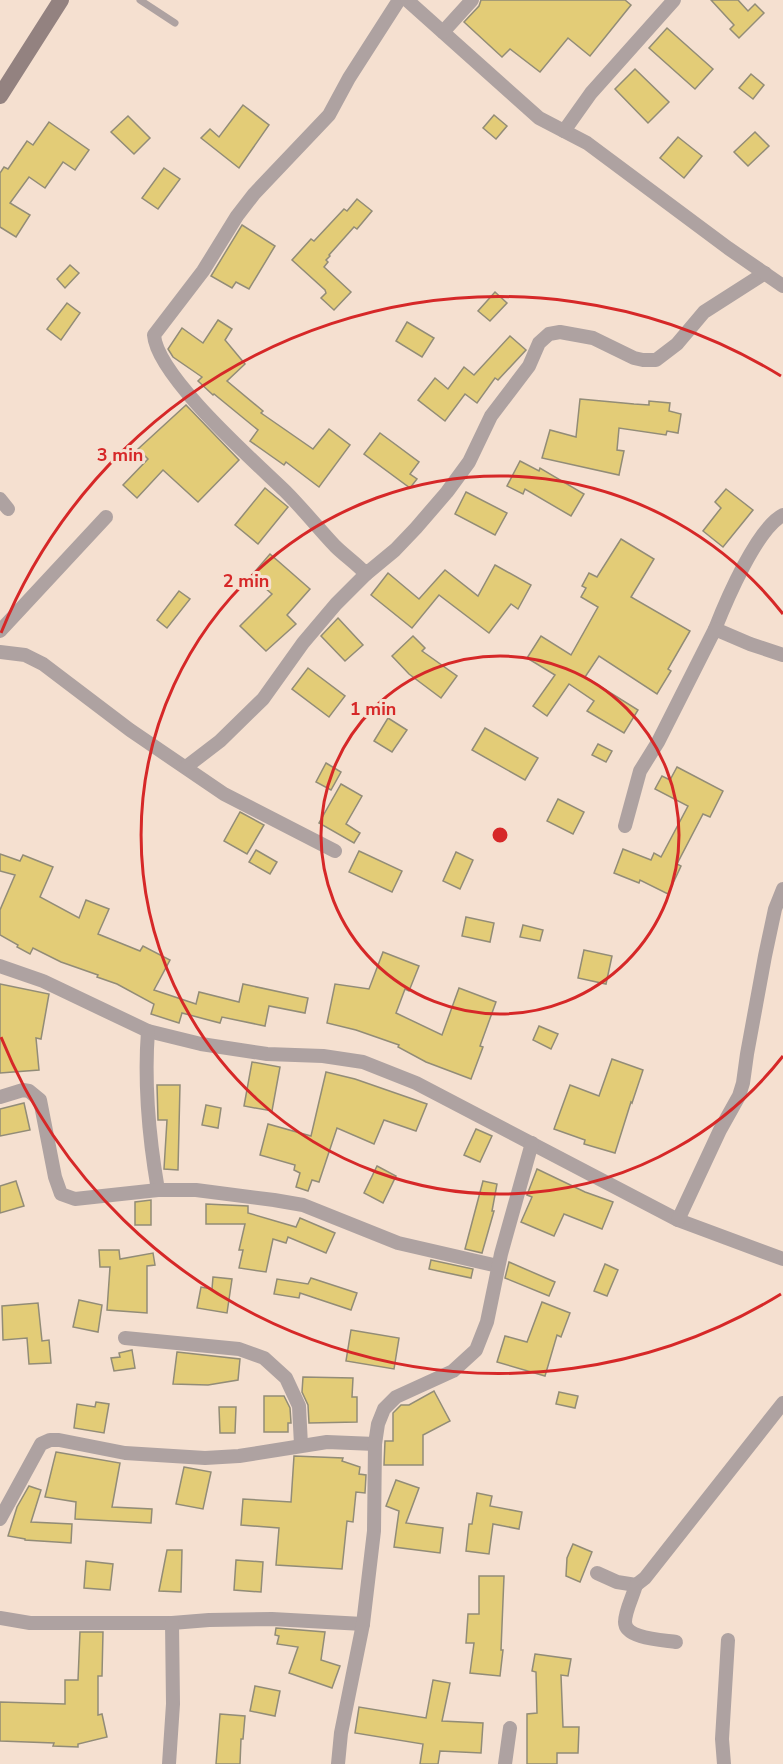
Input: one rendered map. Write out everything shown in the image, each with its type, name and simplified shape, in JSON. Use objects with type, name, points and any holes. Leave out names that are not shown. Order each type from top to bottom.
[{"type":"main road","points":[[0,96],[61,0]]},
{"type":"street","points":[[366,574],[336,547],[288,493],[206,413],[170,373],[154,345],[154,335],[203,271],[237,216],[254,194],[329,116],[349,78],[399,0]]},
{"type":"street","points":[[407,0],[539,118],[587,143],[783,286]]},
{"type":"street","points":[[443,32],[472,0]]},
{"type":"street","points":[[564,131],[591,93],[674,0]]},
{"type":"street","points":[[186,767],[220,741],[263,699],[303,643],[336,604],[366,574],[395,550],[447,492],[468,462],[491,416],[529,366],[539,344],[549,334],[560,332],[593,338],[634,358],[656,360],[677,344],[704,312],[765,273]]},
{"type":"street","points":[[625,826],[640,771],[658,742],[761,536],[783,515]]},
{"type":"street","points":[[0,631],[106,517]]},
{"type":"street","points":[[714,629],[783,655]]},
{"type":"street","points":[[0,652],[25,655],[43,664],[130,729],[224,794],[334,851]]},
{"type":"street","points":[[678,1220],[720,1130],[739,1096],[775,909],[783,889]]},
{"type":"street","points":[[0,966],[43,981],[148,1031],[201,1044],[267,1054],[323,1056],[363,1062],[416,1083],[678,1220],[783,1259]]},
{"type":"street","points":[[148,1031],[146,1050],[150,1131],[158,1190]]},
{"type":"street","points":[[0,1097],[23,1090],[29,1091],[40,1100],[54,1177],[61,1194],[75,1198],[158,1190],[215,1191],[303,1205],[398,1243],[498,1266]]},
{"type":"street","points":[[338,1764],[341,1733],[363,1624],[374,1531],[375,1444],[378,1424],[384,1409],[396,1396],[453,1371],[476,1350],[486,1322],[498,1266],[532,1143]]},
{"type":"street","points":[[125,1338],[239,1349],[264,1358],[286,1377],[299,1406],[301,1445]]},
{"type":"street","points":[[676,1642],[636,1636],[627,1628],[625,1622],[636,1585],[645,1578],[783,1403]]},
{"type":"street","points":[[0,1519],[41,1444],[50,1440],[124,1453],[205,1458],[239,1456],[327,1442],[375,1444]]},
{"type":"street","points":[[597,1573],[617,1582],[636,1585]]},
{"type":"street","points":[[0,1618],[30,1623],[172,1623],[272,1619],[363,1624]]},
{"type":"street","points":[[169,1764],[173,1704],[172,1623]]},
{"type":"street","points":[[724,1764],[722,1739],[728,1640]]},
{"type":"street","points":[[505,1764],[510,1728]]},
{"type":"lane","points":[[140,0],[175,23]]},
{"type":"building","points":[[481,0],[625,0],[631,5],[590,56],[568,38],[540,72],[510,49],[502,57],[464,22],[479,6]]},
{"type":"building","points":[[711,0],[738,0],[748,11],[755,4],[764,13],[739,38],[730,29],[734,25]]},
{"type":"building","points":[[667,28],[713,69],[695,89],[649,48]]},
{"type":"building","points":[[635,69],[669,102],[648,123],[615,89]]},
{"type":"building","points":[[751,74],[764,85],[753,99],[739,88]]},
{"type":"building","points":[[243,105],[269,125],[239,168],[201,138],[210,129],[219,137]]},
{"type":"building","points":[[494,115],[507,126],[496,139],[483,128]]},
{"type":"building","points":[[128,116],[150,138],[134,154],[111,132]]},
{"type":"building","points":[[49,122],[89,150],[75,170],[63,162],[45,188],[29,177],[10,203],[30,215],[16,237],[0,227],[0,173],[4,167],[8,169],[27,141],[33,145]]},
{"type":"building","points":[[755,132],[769,146],[748,166],[734,152]]},
{"type":"building","points":[[678,137],[702,156],[684,178],[660,158]]},
{"type":"building","points":[[164,168],[180,179],[158,209],[142,198]]},
{"type":"building","points":[[357,199],[372,211],[357,229],[354,227],[329,255],[324,267],[351,292],[334,310],[321,298],[326,293],[325,290],[292,260],[311,239],[314,241],[344,209],[347,211]]},
{"type":"building","points":[[242,225],[275,246],[249,289],[236,282],[232,288],[211,276]]},
{"type":"building","points":[[70,265],[79,273],[65,288],[57,279]]},
{"type":"building","points":[[495,292],[507,303],[490,321],[478,311]]},
{"type":"building","points":[[67,303],[80,313],[61,340],[47,329]]},
{"type":"building","points":[[218,320],[232,329],[225,340],[245,364],[227,381],[263,411],[261,413],[313,449],[329,429],[350,445],[319,487],[286,462],[284,465],[250,441],[258,430],[213,395],[198,381],[202,377],[173,357],[168,349],[182,328],[203,343]]},
{"type":"building","points":[[407,322],[434,338],[422,357],[396,341]]},
{"type":"building","points":[[510,336],[526,350],[498,380],[495,378],[477,403],[465,394],[445,421],[418,400],[435,378],[448,389],[464,367],[474,375]]},
{"type":"building","points":[[580,399],[649,405],[649,401],[670,403],[669,411],[681,414],[678,433],[667,431],[666,435],[619,428],[617,450],[624,451],[619,475],[542,458],[550,430],[576,437]]},
{"type":"building","points":[[186,405],[239,460],[198,502],[163,470],[137,498],[123,485],[148,459],[138,449]]},
{"type":"building","points":[[380,433],[419,462],[410,474],[417,479],[410,488],[364,454]]},
{"type":"building","points":[[520,461],[539,471],[540,468],[584,494],[571,516],[525,489],[523,494],[507,486]]},
{"type":"building","points":[[265,488],[288,507],[258,544],[235,525]]},
{"type":"building","points":[[726,489],[753,510],[723,547],[703,531],[721,508],[715,502]]},
{"type":"building","points":[[466,492],[507,513],[495,535],[455,514]]},
{"type":"building","points":[[621,539],[654,559],[631,597],[690,631],[668,669],[671,671],[657,694],[599,656],[585,677],[638,710],[624,733],[587,711],[594,701],[569,684],[547,716],[533,706],[555,675],[527,658],[541,636],[571,655],[598,607],[581,597],[586,588],[582,586],[589,573],[597,577]]},
{"type":"building","points":[[270,554],[310,589],[287,615],[296,624],[266,651],[240,626],[272,594],[251,576]]},
{"type":"building","points":[[495,565],[531,585],[518,609],[511,604],[489,633],[439,595],[412,628],[371,595],[388,573],[419,599],[445,570],[478,596]]},
{"type":"building","points":[[179,591],[190,599],[167,628],[157,620]]},
{"type":"building","points":[[338,618],[363,645],[345,661],[321,636]]},
{"type":"building","points":[[413,636],[425,648],[422,651],[457,676],[441,698],[409,674],[392,656]]},
{"type":"building","points":[[308,668],[345,696],[329,717],[292,689]]},
{"type":"building","points":[[388,718],[407,730],[392,752],[374,741]]},
{"type":"building","points":[[485,728],[538,758],[525,780],[472,750]]},
{"type":"building","points":[[598,744],[612,751],[606,762],[592,755]]},
{"type":"building","points":[[326,763],[341,772],[331,790],[316,782]]},
{"type":"building","points":[[677,767],[723,791],[710,817],[703,814],[677,864],[681,866],[668,894],[640,880],[639,883],[614,873],[623,849],[651,860],[654,853],[661,857],[688,806],[655,789],[662,776],[670,780]]},
{"type":"building","points":[[341,784],[362,796],[346,824],[360,833],[354,843],[319,823]]},
{"type":"building","points":[[558,799],[584,812],[573,834],[547,821]]},
{"type":"building","points":[[240,812],[264,825],[247,854],[224,841]]},
{"type":"building","points":[[256,850],[277,862],[270,874],[249,862]]},
{"type":"building","points":[[359,851],[402,871],[392,892],[349,872]]},
{"type":"building","points":[[456,852],[473,860],[460,889],[443,881]]},
{"type":"building","points":[[0,854],[20,861],[23,855],[53,867],[40,897],[79,918],[86,900],[109,909],[98,934],[140,951],[143,946],[170,960],[154,990],[196,1004],[199,992],[239,1002],[243,984],[308,998],[305,1013],[269,1006],[265,1026],[222,1017],[220,1023],[182,1013],[179,1023],[151,1014],[154,1004],[117,984],[97,977],[98,975],[61,962],[33,948],[30,954],[0,935],[0,910],[15,875],[0,871]]},
{"type":"building","points":[[466,917],[494,923],[490,942],[462,936]]},
{"type":"building","points":[[523,925],[543,930],[540,941],[520,937]]},
{"type":"building","points":[[584,950],[612,956],[606,984],[578,978]]},
{"type":"building","points":[[383,952],[419,966],[409,991],[405,989],[396,1013],[442,1035],[459,988],[496,1002],[471,1079],[426,1062],[398,1047],[399,1045],[327,1023],[335,984],[369,989]]},
{"type":"building","points":[[0,984],[49,994],[41,1039],[36,1038],[39,1070],[0,1073]]},
{"type":"building","points":[[539,1026],[558,1034],[551,1049],[533,1040]]},
{"type":"building","points":[[612,1059],[643,1070],[615,1153],[584,1144],[585,1140],[554,1129],[570,1085],[599,1096]]},
{"type":"building","points":[[252,1062],[280,1067],[272,1111],[244,1106]]},
{"type":"building","points":[[326,1072],[355,1079],[427,1104],[416,1131],[384,1120],[374,1144],[337,1128],[319,1182],[312,1180],[308,1191],[296,1187],[300,1173],[294,1170],[295,1165],[260,1155],[268,1124],[311,1136]]},
{"type":"building","points":[[157,1085],[180,1085],[178,1170],[164,1169],[167,1120],[158,1120]]},
{"type":"building","points":[[24,1103],[30,1130],[0,1136],[0,1109]]},
{"type":"building","points":[[206,1105],[221,1108],[218,1128],[202,1125]]},
{"type":"building","points":[[476,1129],[492,1136],[480,1162],[464,1155]]},
{"type":"building","points":[[377,1166],[396,1176],[383,1203],[364,1193]]},
{"type":"building","points":[[537,1169],[585,1192],[613,1202],[602,1229],[564,1214],[554,1236],[521,1222],[532,1197],[527,1195]]},
{"type":"building","points":[[16,1181],[24,1206],[0,1213],[0,1186]]},
{"type":"building","points":[[483,1181],[497,1184],[492,1211],[494,1211],[482,1253],[465,1249]]},
{"type":"building","points":[[151,1200],[151,1225],[135,1225],[135,1202]]},
{"type":"building","points":[[206,1204],[248,1206],[248,1213],[296,1227],[300,1218],[335,1233],[326,1253],[288,1237],[286,1243],[273,1239],[266,1272],[239,1268],[243,1250],[239,1250],[245,1224],[206,1224]]},
{"type":"building","points":[[99,1250],[119,1250],[120,1259],[153,1253],[155,1265],[147,1266],[147,1313],[107,1310],[110,1267],[100,1267]]},
{"type":"building","points":[[431,1260],[473,1269],[471,1278],[429,1269]]},
{"type":"building","points":[[509,1262],[555,1282],[549,1296],[505,1278]]},
{"type":"building","points":[[605,1264],[618,1270],[607,1296],[594,1291]]},
{"type":"building","points":[[213,1277],[232,1279],[227,1313],[197,1308],[201,1287],[212,1289]]},
{"type":"building","points":[[311,1278],[357,1293],[351,1310],[300,1293],[299,1298],[274,1294],[277,1279],[308,1284]]},
{"type":"building","points":[[79,1300],[102,1305],[98,1332],[73,1327]]},
{"type":"building","points":[[542,1302],[570,1313],[561,1337],[557,1335],[545,1376],[497,1362],[505,1336],[527,1342]]},
{"type":"building","points":[[38,1303],[42,1341],[49,1340],[51,1363],[29,1364],[27,1338],[3,1340],[2,1306]]},
{"type":"building","points":[[351,1330],[399,1338],[394,1369],[346,1361]]},
{"type":"building","points":[[132,1350],[135,1368],[114,1371],[111,1358],[120,1357],[119,1353]]},
{"type":"building","points":[[177,1352],[240,1359],[238,1380],[208,1385],[173,1384]]},
{"type":"building","points":[[303,1377],[353,1378],[352,1397],[357,1397],[357,1422],[309,1423],[308,1405],[302,1392]]},
{"type":"building","points":[[434,1391],[450,1421],[423,1435],[423,1465],[384,1465],[385,1441],[393,1441],[393,1413],[401,1405],[409,1405]]},
{"type":"building","points":[[559,1392],[578,1396],[575,1408],[556,1404]]},
{"type":"building","points":[[264,1396],[284,1396],[290,1408],[291,1423],[288,1423],[288,1432],[264,1432]]},
{"type":"building","points":[[96,1402],[109,1404],[104,1433],[74,1428],[77,1404],[95,1407]]},
{"type":"building","points":[[219,1407],[236,1407],[235,1433],[220,1433]]},
{"type":"building","points":[[56,1452],[120,1463],[112,1507],[152,1509],[151,1523],[75,1519],[76,1502],[45,1497]]},
{"type":"building","points":[[294,1456],[343,1458],[342,1461],[360,1467],[359,1474],[366,1475],[365,1493],[356,1492],[353,1522],[347,1521],[342,1569],[276,1565],[279,1528],[241,1525],[243,1499],[291,1502]]},
{"type":"building","points":[[184,1467],[211,1472],[203,1509],[176,1504]]},
{"type":"building","points":[[396,1480],[419,1488],[406,1523],[443,1528],[440,1553],[394,1547],[399,1511],[386,1506]]},
{"type":"building","points":[[29,1486],[41,1490],[31,1522],[72,1524],[71,1543],[25,1540],[8,1536],[17,1507]]},
{"type":"building","points":[[477,1493],[492,1496],[490,1506],[522,1512],[519,1529],[493,1524],[489,1554],[466,1551],[469,1524],[472,1524]]},
{"type":"building","points":[[573,1544],[592,1552],[580,1582],[566,1576],[567,1558]]},
{"type":"building","points":[[167,1550],[182,1550],[181,1592],[159,1591]]},
{"type":"building","points":[[236,1560],[263,1562],[261,1592],[234,1590]]},
{"type":"building","points":[[86,1561],[113,1564],[110,1590],[84,1588]]},
{"type":"building","points":[[479,1576],[504,1576],[501,1650],[503,1650],[500,1676],[470,1673],[474,1643],[466,1643],[468,1614],[479,1614]]},
{"type":"building","points":[[276,1628],[325,1632],[321,1660],[340,1666],[332,1688],[289,1673],[298,1647],[277,1644],[279,1636],[275,1635]]},
{"type":"building","points":[[80,1632],[103,1632],[102,1676],[98,1676],[98,1715],[102,1714],[107,1737],[78,1744],[78,1747],[53,1746],[54,1743],[0,1741],[0,1702],[65,1704],[65,1680],[78,1680]]},
{"type":"building","points":[[535,1654],[571,1659],[568,1676],[561,1675],[563,1727],[579,1727],[578,1753],[557,1753],[557,1764],[527,1764],[527,1714],[537,1713],[536,1672],[532,1671]]},
{"type":"building","points":[[433,1680],[450,1683],[442,1721],[483,1723],[481,1753],[440,1751],[438,1764],[420,1764],[423,1744],[355,1733],[359,1707],[426,1718]]},
{"type":"building","points":[[255,1686],[280,1691],[275,1716],[250,1711]]},
{"type":"building","points":[[220,1714],[245,1716],[240,1764],[216,1764]]}]
